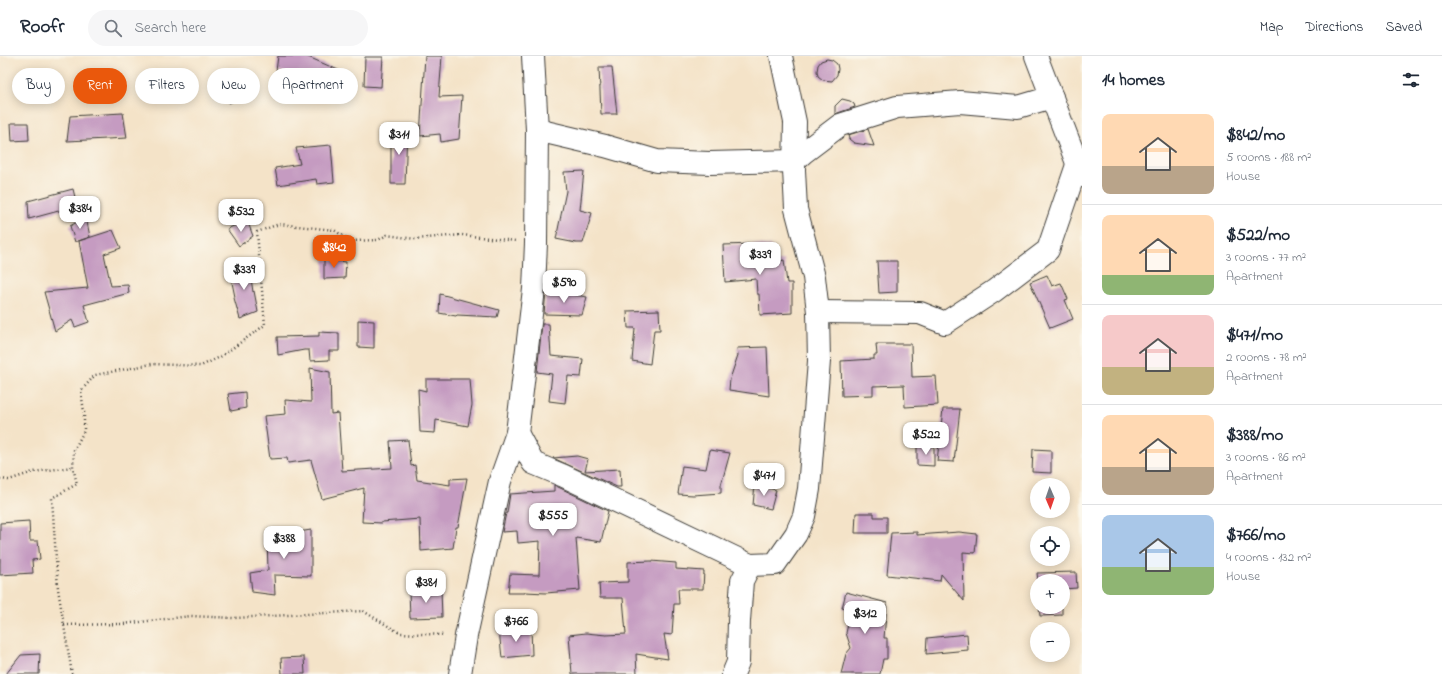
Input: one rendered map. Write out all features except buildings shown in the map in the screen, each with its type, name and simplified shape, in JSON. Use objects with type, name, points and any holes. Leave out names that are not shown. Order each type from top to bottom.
[{"type":"street","points":[[460,674],[466,636],[500,481],[517,433],[534,289],[537,130],[532,56]]},
{"type":"street","points":[[517,433],[533,463],[564,476],[750,565],[776,564],[796,534],[804,516],[809,489],[819,361],[818,312],[814,277],[796,209],[794,161],[795,122],[781,56]]},
{"type":"street","points":[[818,312],[920,314],[945,323],[994,291],[1048,250],[1080,171],[1036,56]]},
{"type":"street","points":[[537,130],[605,146],[657,161],[710,163],[794,161],[840,125],[897,107],[960,102],[1018,107],[1052,96]]},
{"type":"street","points":[[733,674],[738,662],[742,582],[750,565]]},
{"type":"path","points":[[72,674],[58,589],[52,498],[77,484],[73,467],[74,450],[84,431],[84,412],[80,391],[95,375],[152,364],[201,366],[220,357],[265,325],[257,232],[279,224],[334,230],[351,241],[378,240],[387,235],[415,239],[462,235],[536,243]]},
{"type":"path","points":[[0,479],[9,480],[33,472],[73,467]]},
{"type":"path","points":[[64,625],[123,624],[191,616],[234,618],[363,611],[400,633],[466,636]]}]
